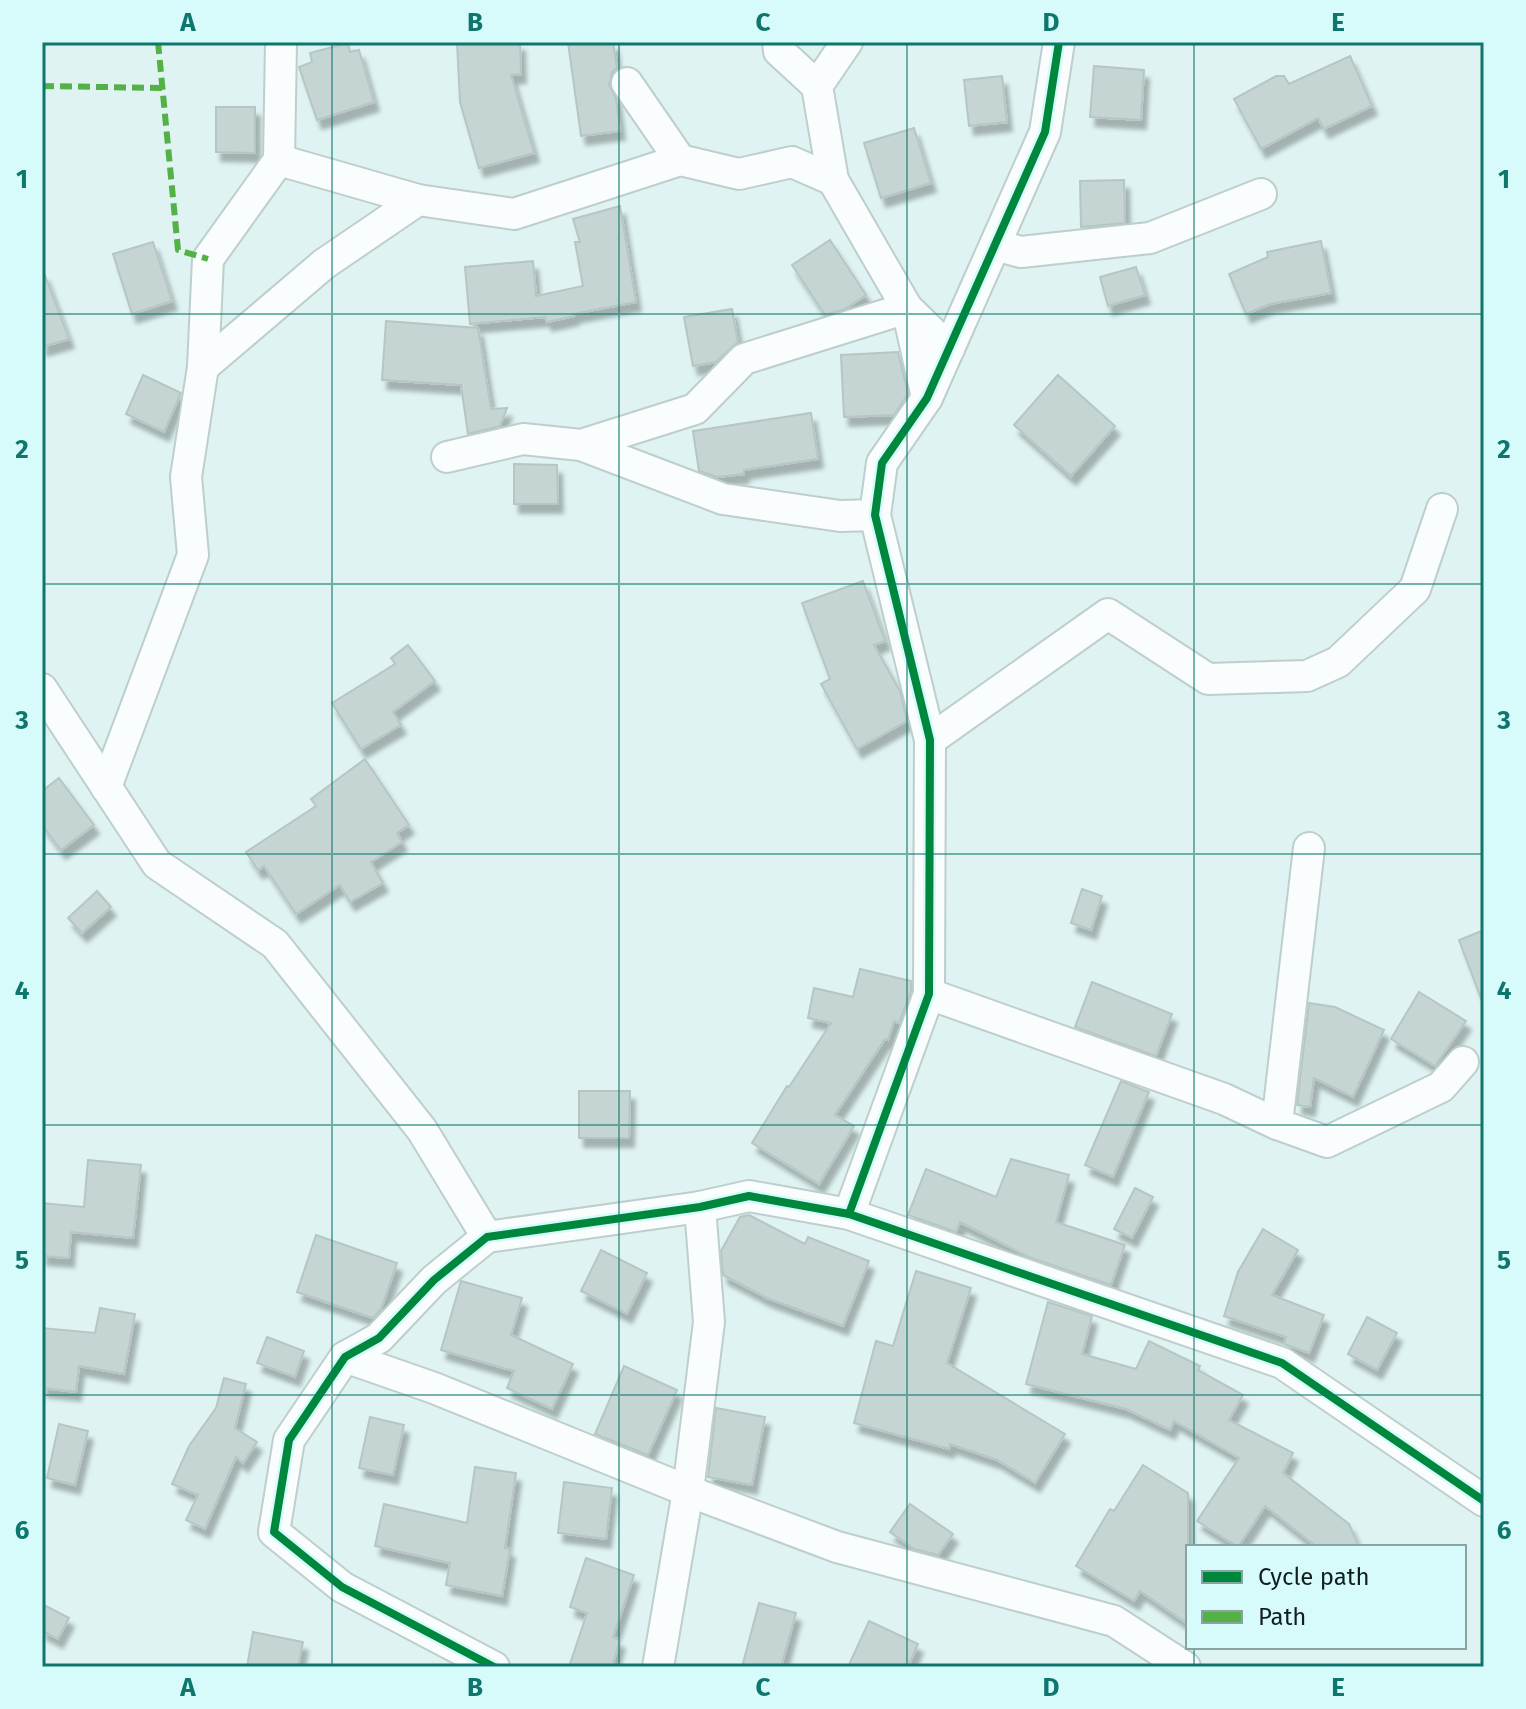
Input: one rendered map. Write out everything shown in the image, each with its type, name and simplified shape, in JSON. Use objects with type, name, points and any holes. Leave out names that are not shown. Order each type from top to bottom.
[{"type":"street","points":[[106,787],[193,555],[186,477],[203,367],[208,259],[279,160],[281,42]]},
{"type":"street","points":[[778,42],[779,51],[817,86],[833,180],[907,308],[949,349]]},
{"type":"street","points":[[817,86],[847,42]]},
{"type":"street","points":[[849,1214],[929,994],[930,740],[875,515],[882,463],[927,398],[1045,132],[1059,42]]},
{"type":"street","points":[[627,83],[680,160]]},
{"type":"street","points":[[279,160],[418,200],[514,214],[680,160],[739,174],[792,162],[833,180]]},
{"type":"street","points":[[995,245],[1021,252],[1150,238],[1261,194]]},
{"type":"street","points":[[203,367],[324,264],[418,200]]},
{"type":"street","points":[[907,308],[927,398]]},
{"type":"street","points":[[581,445],[695,409],[744,359],[907,308]]},
{"type":"street","points":[[447,457],[523,439],[581,445],[723,499],[840,516],[875,515]]},
{"type":"street","points":[[930,740],[1108,614],[1208,679],[1307,676],[1317,672],[1338,662],[1415,589],[1442,509]]},
{"type":"street","points":[[42,689],[157,864],[275,944],[422,1130],[487,1237]]},
{"type":"street","points":[[1277,1124],[1309,848]]},
{"type":"street","points":[[929,994],[1224,1099],[1277,1124],[1327,1142],[1441,1087],[1463,1062]]},
{"type":"street","points":[[494,1667],[342,1587],[274,1532],[289,1440],[345,1357],[379,1338],[434,1280],[487,1237],[700,1207],[749,1196],[849,1214],[1282,1363],[1484,1501]]},
{"type":"street","points":[[658,1667],[688,1491],[709,1322],[700,1207]]},
{"type":"street","points":[[345,1357],[434,1388],[688,1491],[837,1547],[1114,1621],[1185,1667]]},
{"type":"building","points":[[457,42],[520,42],[521,74],[511,75],[534,153],[479,168],[460,102]]},
{"type":"building","points":[[568,42],[613,42],[617,68],[612,72],[609,85],[616,98],[620,131],[581,136]]},
{"type":"building","points":[[348,43],[350,52],[359,50],[374,102],[317,120],[299,67],[312,62],[310,53]]},
{"type":"building","points":[[1350,56],[1372,106],[1324,129],[1318,118],[1261,149],[1234,99],[1276,76],[1284,76],[1289,84]]},
{"type":"building","points":[[1094,66],[1144,70],[1141,120],[1090,117]]},
{"type":"building","points":[[1002,76],[1007,122],[969,126],[964,80]]},
{"type":"building","points":[[216,107],[255,107],[255,153],[216,152]]},
{"type":"building","points":[[914,128],[931,183],[881,198],[864,143]]},
{"type":"building","points":[[1124,180],[1125,223],[1081,227],[1080,181]]},
{"type":"building","points":[[620,206],[636,302],[547,322],[545,317],[470,324],[465,267],[533,261],[536,296],[583,286],[575,242],[580,242],[573,219]]},
{"type":"building","points":[[830,240],[866,295],[845,309],[825,315],[792,265]]},
{"type":"building","points":[[1321,241],[1331,293],[1270,304],[1246,314],[1229,274],[1268,257],[1267,252]]},
{"type":"building","points":[[153,242],[172,301],[132,314],[113,254]]},
{"type":"building","points":[[1136,267],[1145,295],[1108,306],[1100,277]]},
{"type":"building","points":[[42,273],[69,339],[42,347]]},
{"type":"building","points":[[732,309],[738,342],[716,362],[693,366],[684,317]]},
{"type":"building","points":[[386,321],[478,328],[491,409],[507,408],[500,426],[468,434],[461,385],[382,380]]},
{"type":"building","points":[[898,352],[908,394],[894,415],[844,417],[841,355]]},
{"type":"building","points":[[143,375],[181,393],[164,432],[126,414]]},
{"type":"building","points":[[1058,375],[1115,426],[1071,476],[1014,425]]},
{"type":"building","points":[[811,413],[818,459],[717,477],[699,471],[693,431]]},
{"type":"building","points":[[514,464],[557,465],[558,504],[514,504]]},
{"type":"building","points":[[863,581],[885,641],[874,645],[900,691],[907,721],[857,749],[821,684],[830,679],[802,603]]},
{"type":"building","points":[[408,645],[435,681],[393,712],[401,725],[361,749],[332,703],[395,664],[391,658]]},
{"type":"building","points":[[365,759],[409,825],[397,833],[402,842],[371,862],[383,883],[350,902],[340,885],[296,914],[264,866],[258,870],[246,852],[316,806],[311,799]]},
{"type":"building","points":[[59,778],[94,825],[61,850],[42,825],[42,791]]},
{"type":"building","points":[[1082,889],[1102,896],[1091,930],[1071,923]]},
{"type":"building","points":[[97,891],[111,907],[82,933],[68,918]]},
{"type":"building","points":[[1484,930],[1484,1000],[1482,1001],[1459,940]]},
{"type":"building","points":[[860,969],[911,981],[911,991],[899,1023],[894,1021],[888,1040],[885,1039],[835,1115],[854,1126],[819,1184],[752,1143],[831,1023],[808,1018],[814,988],[853,997]]},
{"type":"building","points":[[1092,982],[1172,1014],[1156,1056],[1075,1027]]},
{"type":"building","points":[[1419,992],[1466,1021],[1435,1066],[1391,1039]]},
{"type":"building","points":[[1309,1003],[1335,1007],[1384,1030],[1353,1097],[1314,1078],[1310,1107],[1297,1105]]},
{"type":"building","points":[[1121,1081],[1149,1092],[1113,1177],[1085,1165]]},
{"type":"building","points":[[579,1091],[630,1091],[629,1138],[579,1138]]},
{"type":"building","points":[[1011,1159],[1069,1175],[1056,1222],[1125,1245],[1111,1285],[1031,1258],[960,1222],[956,1232],[908,1215],[926,1169],[996,1197]]},
{"type":"building","points":[[88,1160],[141,1165],[133,1238],[71,1232],[69,1258],[42,1256],[42,1203],[84,1207]]},
{"type":"building","points":[[1135,1188],[1153,1197],[1132,1238],[1114,1229]]},
{"type":"building","points":[[749,1215],[805,1244],[808,1237],[869,1261],[843,1326],[767,1298],[723,1275],[721,1251],[740,1217]]},
{"type":"building","points":[[1263,1229],[1298,1250],[1272,1295],[1324,1315],[1309,1353],[1284,1344],[1286,1337],[1224,1316],[1238,1272]]},
{"type":"building","points":[[316,1235],[397,1263],[381,1309],[373,1318],[297,1292]]},
{"type":"building","points":[[601,1250],[647,1273],[627,1314],[581,1291]]},
{"type":"building","points":[[916,1271],[971,1288],[947,1363],[1065,1434],[1035,1483],[997,1460],[950,1444],[949,1449],[854,1423],[876,1341],[893,1346]]},
{"type":"building","points":[[461,1281],[522,1298],[511,1335],[573,1364],[552,1409],[507,1388],[514,1371],[441,1350]]},
{"type":"building","points":[[1048,1302],[1092,1316],[1082,1354],[1136,1369],[1149,1341],[1200,1366],[1198,1370],[1243,1395],[1229,1420],[1293,1453],[1283,1473],[1349,1524],[1358,1545],[1314,1545],[1265,1506],[1239,1545],[1235,1545],[1197,1521],[1239,1458],[1174,1421],[1170,1430],[1126,1409],[1026,1384]]},
{"type":"building","points":[[100,1308],[135,1314],[124,1374],[79,1366],[76,1392],[42,1388],[42,1328],[95,1333]]},
{"type":"building","points":[[1367,1317],[1397,1333],[1377,1370],[1348,1354]]},
{"type":"building","points":[[267,1337],[304,1351],[295,1377],[257,1363]]},
{"type":"building","points":[[624,1366],[677,1390],[648,1455],[595,1434]]},
{"type":"building","points":[[224,1378],[246,1384],[235,1428],[257,1442],[243,1463],[236,1457],[205,1529],[186,1520],[198,1495],[172,1484],[189,1446],[216,1408]]},
{"type":"building","points":[[716,1408],[765,1417],[752,1485],[708,1477]]},
{"type":"building","points":[[370,1417],[404,1425],[393,1475],[359,1468]]},
{"type":"building","points":[[59,1424],[88,1431],[75,1485],[47,1478]]},
{"type":"building","points":[[1143,1465],[1188,1493],[1186,1623],[1140,1591],[1134,1601],[1076,1566],[1110,1509],[1114,1511]]},
{"type":"building","points":[[475,1467],[516,1473],[505,1548],[510,1549],[502,1596],[446,1585],[450,1563],[375,1546],[384,1504],[467,1523]]},
{"type":"building","points":[[564,1482],[612,1488],[606,1539],[558,1533]]},
{"type":"building","points":[[910,1504],[953,1534],[938,1555],[914,1549],[890,1532]]},
{"type":"building","points":[[586,1558],[634,1575],[613,1637],[620,1640],[612,1667],[569,1667],[587,1613],[570,1607]]},
{"type":"building","points":[[759,1603],[796,1613],[781,1667],[742,1667]]},
{"type":"building","points":[[42,1604],[69,1618],[58,1639],[42,1631]]},
{"type":"building","points":[[869,1621],[918,1644],[908,1667],[848,1667]]},
{"type":"building","points":[[253,1632],[303,1642],[298,1667],[247,1667]]},
{"type":"marked path","points":[[158,42],[178,250],[208,259]]},
{"type":"marked path","points":[[42,86],[162,88]]},
{"type":"cycle path","points":[[849,1214],[929,994],[930,740],[875,515],[882,463],[927,398],[1045,132],[1059,42]]},
{"type":"cycle path","points":[[494,1667],[342,1587],[274,1532],[289,1440],[345,1357],[379,1338],[434,1280],[487,1237],[700,1207],[749,1196],[849,1214],[1282,1363],[1484,1501]]}]
